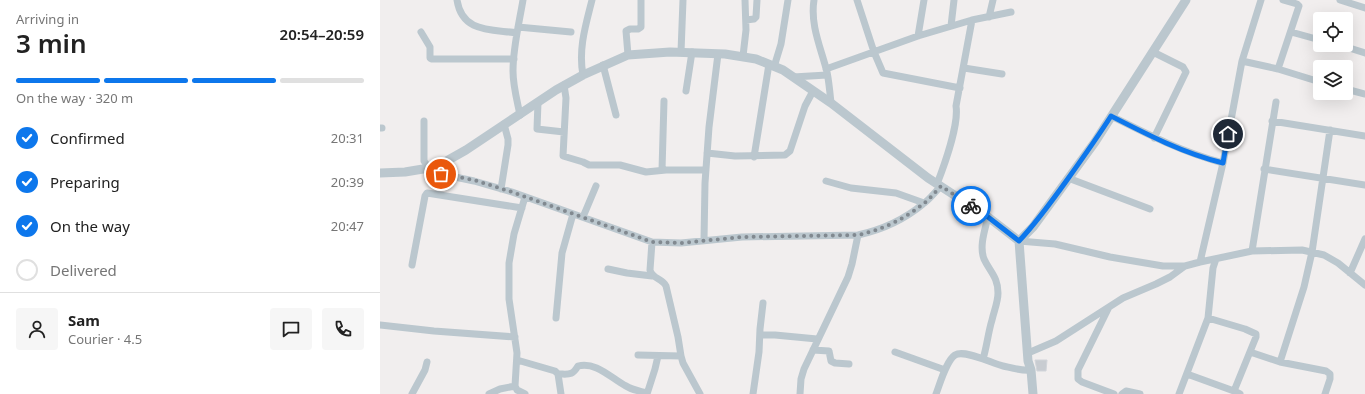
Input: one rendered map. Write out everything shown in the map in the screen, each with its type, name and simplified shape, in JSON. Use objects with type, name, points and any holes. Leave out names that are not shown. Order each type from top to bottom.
[{"type":"street","points":[[456,0],[460,12],[465,19],[470,24],[477,27],[571,32]]},
{"type":"street","points":[[520,115],[514,86],[514,59],[523,0]]},
{"type":"street","points":[[583,75],[581,59],[582,48],[592,0]]},
{"type":"street","points":[[628,56],[626,31],[641,27],[641,0]]},
{"type":"street","points":[[681,52],[683,0]]},
{"type":"street","points":[[743,56],[746,20],[745,0]]},
{"type":"street","points":[[746,20],[754,19],[756,17],[757,0]]},
{"type":"street","points":[[754,157],[772,65],[781,44],[788,0]]},
{"type":"street","points":[[814,0],[814,26],[827,72],[831,103]]},
{"type":"street","points":[[857,0],[874,52],[883,73],[960,88]]},
{"type":"street","points":[[918,36],[924,0]]},
{"type":"street","points":[[951,26],[954,0]]},
{"type":"street","points":[[990,17],[992,0]]},
{"type":"street","points":[[1200,262],[1223,163],[1242,61],[1262,0]]},
{"type":"street","points":[[1278,69],[1299,6],[1283,0]]},
{"type":"street","points":[[1340,0],[1365,8]]},
{"type":"street","points":[[1028,394],[1028,364],[1019,241],[1033,227],[1095,142],[1153,52],[1183,1]]},
{"type":"street","points":[[793,77],[827,72],[874,52],[918,36],[972,20],[1011,12]]},
{"type":"street","points":[[424,121],[424,161],[429,168],[441,174],[474,180],[652,242],[681,243],[742,237],[858,235],[872,232],[912,212],[924,203],[939,185],[957,117],[956,106],[972,20]]},
{"type":"street","points":[[421,32],[430,46],[430,58],[432,59],[514,59]]},
{"type":"street","points":[[1291,32],[1313,38]]},
{"type":"street","points":[[1353,49],[1365,53]]},
{"type":"street","points":[[380,173],[405,172],[429,168],[443,162],[466,150],[564,85],[603,65],[628,56],[670,52],[692,52],[743,56],[772,65],[793,77],[831,103],[928,178],[988,217],[1019,241],[1055,244],[1110,257],[1163,266],[1185,266],[1252,251],[1302,250],[1324,255],[1338,263],[1365,285]]},
{"type":"street","points":[[686,90],[692,52]]},
{"type":"street","points":[[1153,52],[1183,67],[1186,72],[1154,138]]},
{"type":"street","points":[[704,240],[707,153],[718,54]]},
{"type":"street","points":[[1242,61],[1278,69],[1313,80]]},
{"type":"street","points":[[603,65],[616,116]]},
{"type":"street","points":[[964,68],[1002,74]]},
{"type":"street","points":[[564,85],[566,98],[562,154],[565,157],[589,165],[620,165],[646,172],[662,170],[706,170]]},
{"type":"street","points":[[707,153],[727,156],[754,157],[788,154],[805,106],[813,91]]},
{"type":"street","points":[[1353,91],[1365,94]]},
{"type":"street","points":[[662,170],[664,101]]},
{"type":"street","points":[[538,102],[537,129],[564,132]]},
{"type":"street","points":[[1252,251],[1276,102]]},
{"type":"street","points":[[1111,116],[1169,145],[1200,157],[1223,163]]},
{"type":"street","points":[[1272,121],[1365,136]]},
{"type":"street","points":[[501,189],[508,144],[504,124]]},
{"type":"street","points":[[1280,362],[1304,287],[1312,252],[1330,130]]},
{"type":"street","points":[[1264,169],[1365,185]]},
{"type":"street","points":[[1068,178],[1150,209]]},
{"type":"street","points":[[826,181],[851,188],[896,193],[924,203]]},
{"type":"street","points":[[583,217],[596,186]]},
{"type":"street","points":[[412,265],[425,196],[427,193],[522,208]]},
{"type":"street","points":[[525,197],[514,234],[509,263],[509,299],[517,360],[515,386],[517,390],[525,394]]},
{"type":"street","points":[[556,318],[562,253],[573,214]]},
{"type":"street","points":[[983,359],[997,303],[998,293],[996,278],[985,261],[983,254],[983,235],[988,217]]},
{"type":"street","points":[[800,394],[801,379],[848,276],[858,235]]},
{"type":"street","points":[[1350,273],[1365,238]]},
{"type":"street","points":[[652,242],[650,270],[652,276]]},
{"type":"street","points":[[1180,394],[1208,318],[1213,268],[1216,259]]},
{"type":"street","points":[[936,394],[946,370],[955,355],[960,354],[983,359],[1002,366],[1028,364],[1067,335],[1123,298],[1170,277],[1185,266]]},
{"type":"street","points":[[608,269],[652,276],[662,281],[666,286],[683,363],[700,394]]},
{"type":"street","points":[[753,394],[759,352],[763,303]]},
{"type":"street","points":[[1108,309],[1078,370],[1077,375],[1078,379],[1082,382],[1114,394]]},
{"type":"street","points":[[1187,374],[1237,393],[1256,334],[1208,318]]},
{"type":"street","points":[[380,325],[515,337]]},
{"type":"street","points":[[760,335],[818,339]]},
{"type":"street","points":[[813,350],[829,351],[831,361],[835,363],[849,364]]},
{"type":"street","points":[[895,352],[946,370]]},
{"type":"street","points":[[1250,352],[1280,362],[1326,371],[1330,374],[1330,378],[1325,394]]},
{"type":"street","points":[[638,355],[681,356]]},
{"type":"street","points":[[517,360],[551,370],[558,374],[572,374],[578,366],[583,365],[603,371],[625,386],[647,394],[658,356]]},
{"type":"street","points":[[412,394],[423,374],[427,362]]},
{"type":"street","points":[[1028,364],[1034,394]]},
{"type":"street","points":[[558,374],[561,394]]},
{"type":"street","points":[[489,394],[500,389],[515,386]]},
{"type":"street","points":[[1122,394],[1126,391],[1140,394]]},
{"type":"building","points":[[1035,360],[1047,360],[1046,371],[1037,371]]},
{"type":"way so far","points":[[441,174],[474,180],[652,242],[666,243],[742,237],[858,235],[872,232],[912,212],[924,203],[941,186],[971,206]]},
{"type":"route","points":[[971,206],[1019,241],[1033,227],[1052,202],[1095,142],[1111,116],[1169,145],[1200,157],[1223,163],[1228,134]]}]
